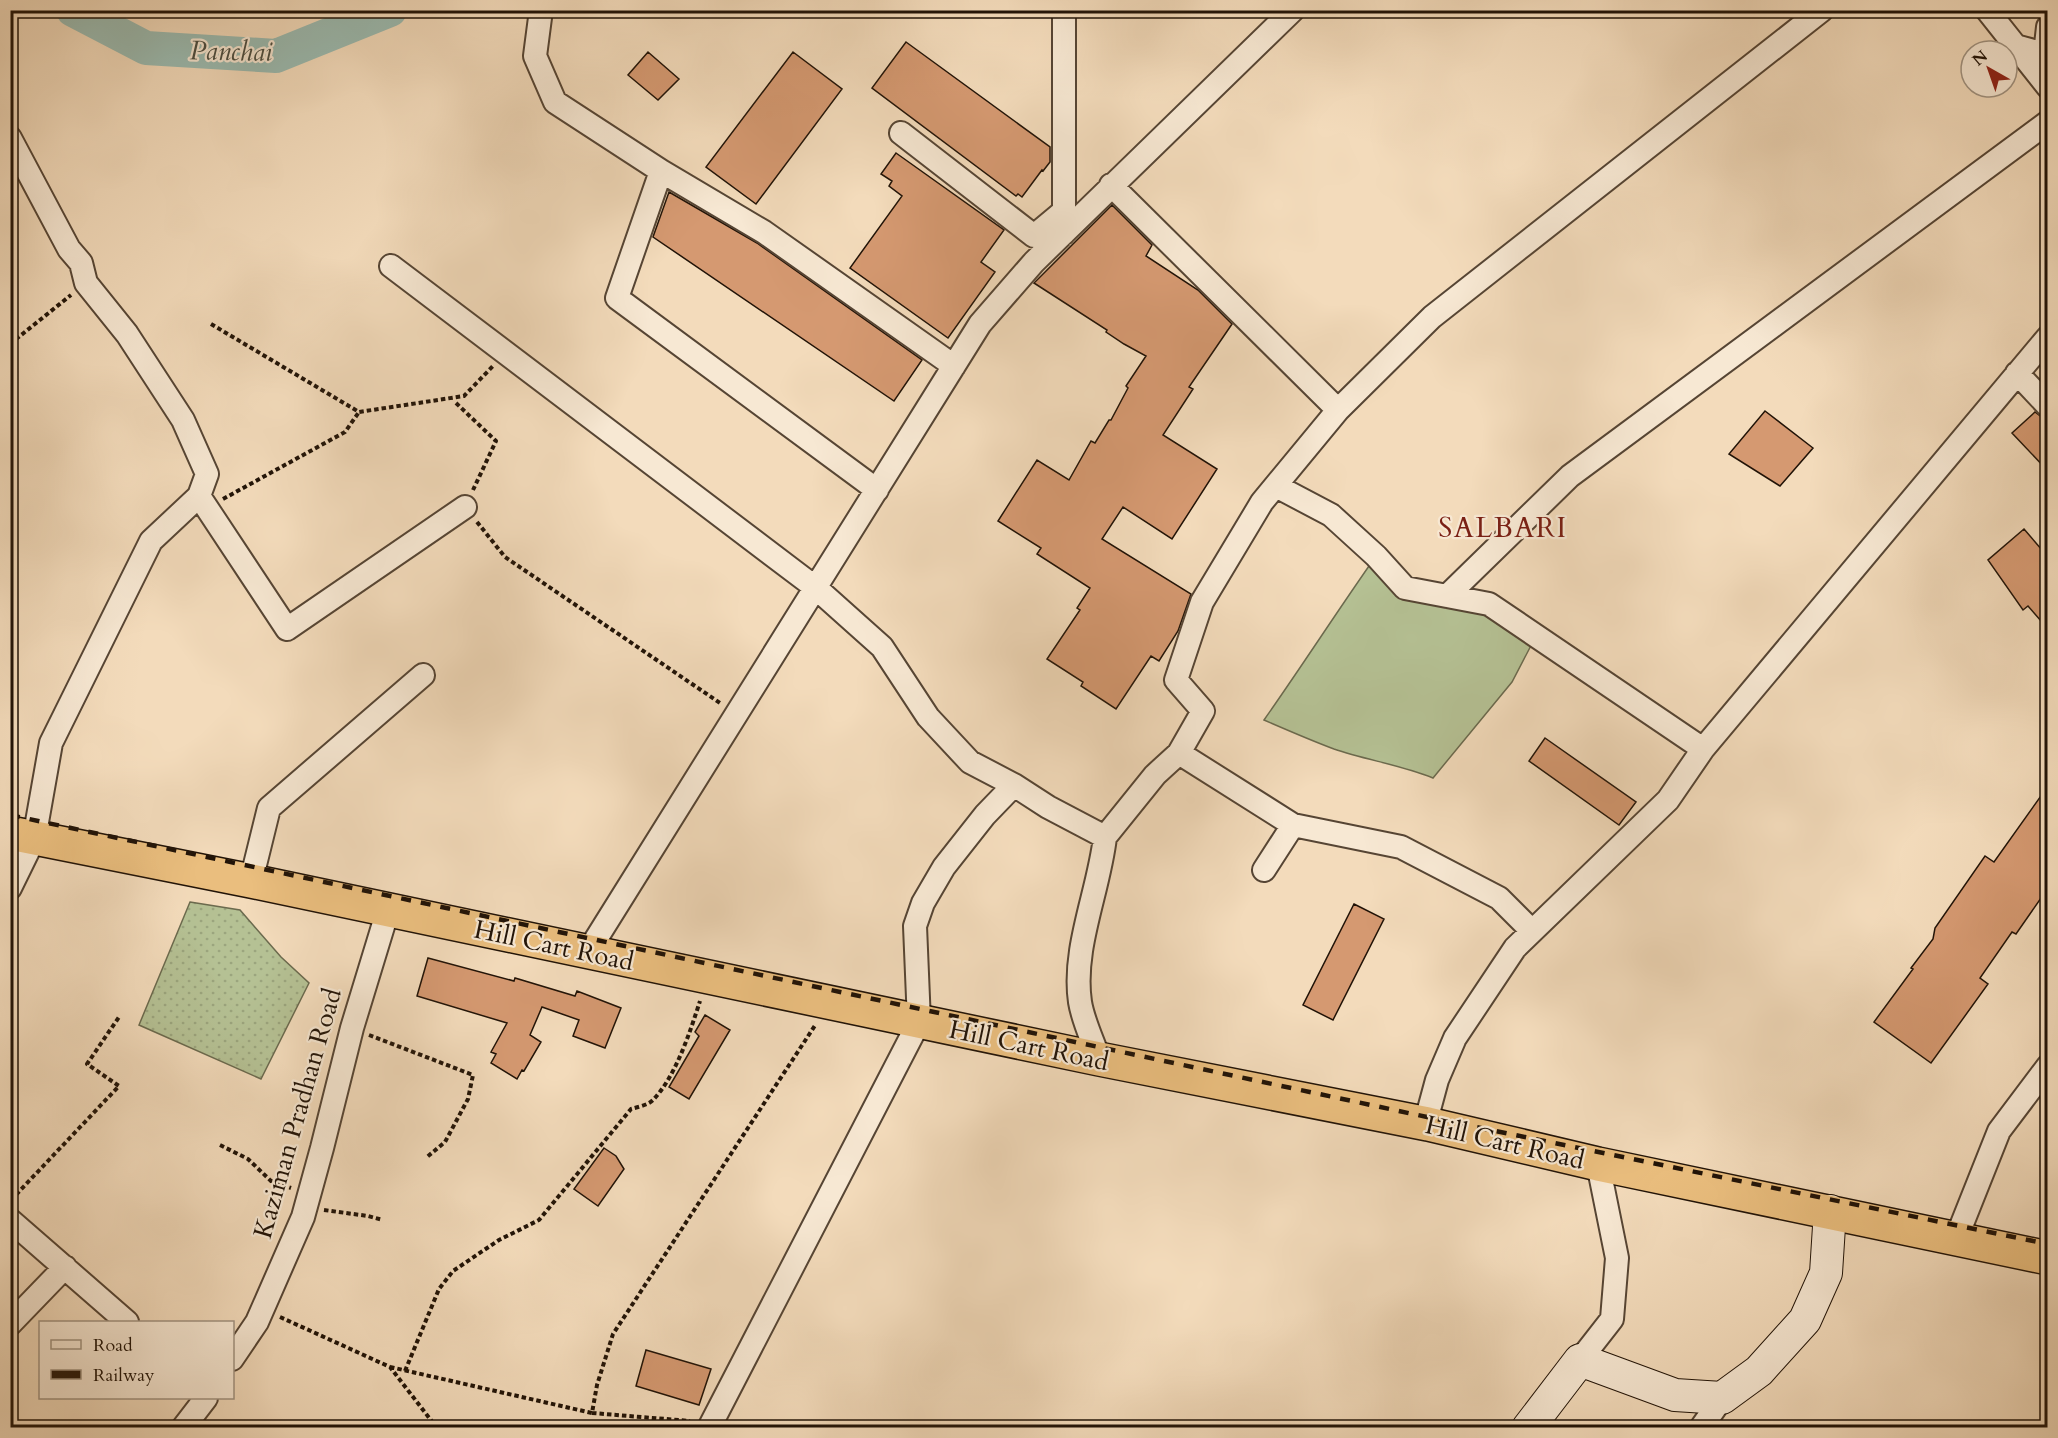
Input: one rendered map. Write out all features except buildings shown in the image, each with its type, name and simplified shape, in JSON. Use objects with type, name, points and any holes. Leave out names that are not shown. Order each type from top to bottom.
[{"type":"highway","name":"Hill Cart Road","points":[[22,836],[251,881],[1099,1059],[1428,1124],[1598,1164],[2048,1258]]},
{"type":"street","points":[[541,10],[535,56],[555,102],[661,171],[764,232],[954,366]]},
{"type":"street","points":[[592,953],[596,939],[980,324],[1034,262],[1064,222],[1064,10]]},
{"type":"street","points":[[901,133],[1034,236],[1064,222],[1112,185],[1293,10]]},
{"type":"street","points":[[1986,10],[2009,39]]},
{"type":"street","points":[[1099,1059],[1080,1003],[1078,966],[1102,866],[1105,837],[1155,775],[1179,753],[1203,711],[1176,680],[1202,602],[1262,502],[1338,410],[1432,317],[1817,12]]},
{"type":"street","points":[[2019,47],[2045,54],[2048,27]]},
{"type":"street","points":[[2019,51],[2048,87]]},
{"type":"street","points":[[1447,596],[1570,476],[2048,122]]},
{"type":"street","points":[[10,138],[69,249],[81,263],[86,283],[127,334],[183,420],[207,474],[203,502],[287,629],[465,507]]},
{"type":"street","points":[[661,171],[617,298],[877,490]]},
{"type":"street","points":[[1112,185],[1338,410]]},
{"type":"street","points":[[391,266],[816,588],[882,647],[928,717],[970,762],[1105,837]]},
{"type":"street","points":[[1428,1124],[1426,1117],[1437,1080],[1455,1038],[1515,948],[1668,800],[1703,749],[2048,337]]},
{"type":"street","points":[[2017,373],[2048,406]]},
{"type":"street","points":[[1276,486],[1331,515],[1376,556],[1405,588],[1489,604],[1703,749]]},
{"type":"street","points":[[10,888],[22,836],[51,743],[151,541],[203,502]]},
{"type":"street","points":[[251,881],[269,808],[423,675]]},
{"type":"street","points":[[1179,753],[1293,825],[1401,847],[1499,898],[1532,932]]},
{"type":"street","points":[[710,1425],[919,1022],[915,926],[923,903],[944,867],[985,815],[1014,785]]},
{"type":"street","points":[[1264,870],[1293,825]]},
{"type":"street","name":"Kaziman Pradhan Road","points":[[234,1356],[262,1310],[307,1201],[352,1028],[388,910]]},
{"type":"street","points":[[1956,1239],[2000,1131],[2048,1066]]},
{"type":"street","points":[[1528,1428],[1612,1319],[1617,1258],[1598,1164]]},
{"type":"street","points":[[1701,1428],[1722,1398],[1759,1371],[1805,1320],[1826,1273],[1830,1211]]},
{"type":"street","points":[[10,1220],[125,1321]]},
{"type":"street","points":[[10,1324],[64,1267]]},
{"type":"street","points":[[1580,1360],[1675,1395],[1722,1398]]},
{"type":"street","points":[[183,1428],[205,1399]]},
{"type":"path","points":[[10,344],[86,283]]},
{"type":"path","points":[[211,324],[359,412],[464,396],[506,353]]},
{"type":"path","points":[[456,403],[496,441],[465,507],[505,557],[736,714]]},
{"type":"path","points":[[203,502],[345,432],[359,412]]},
{"type":"path","points":[[405,1371],[439,1289],[453,1271],[499,1240],[539,1220],[631,1109],[652,1102],[672,1072],[691,1026],[707,977]]},
{"type":"path","points":[[592,1413],[597,1385],[613,1334],[829,1003]]},
{"type":"path","points":[[10,1200],[119,1086],[87,1064],[119,1017]]},
{"type":"path","points":[[352,1028],[473,1075],[468,1099],[445,1142],[427,1157]]},
{"type":"path","points":[[220,1145],[248,1159],[271,1181],[307,1201],[382,1220]]},
{"type":"path","points":[[262,1310],[390,1367],[405,1371],[592,1413],[710,1425]]},
{"type":"path","points":[[390,1367],[437,1428]]},
{"type":"green space","points":[[1376,556],[1405,588],[1489,604],[1536,636],[1512,682],[1433,778],[1334,749],[1264,720]]},
{"type":"green space","points":[[190,902],[240,910],[281,957],[309,983],[261,1079],[139,1025]]},
{"type":"waterway","name":"Panchai","points":[[73,10],[146,48],[276,56],[390,10]]},
{"type":"railway","points":[[10,815],[1427,1117],[2048,1244]]},
{"type":"district","name":"SALBARI","points":[[1503,527]]}]
